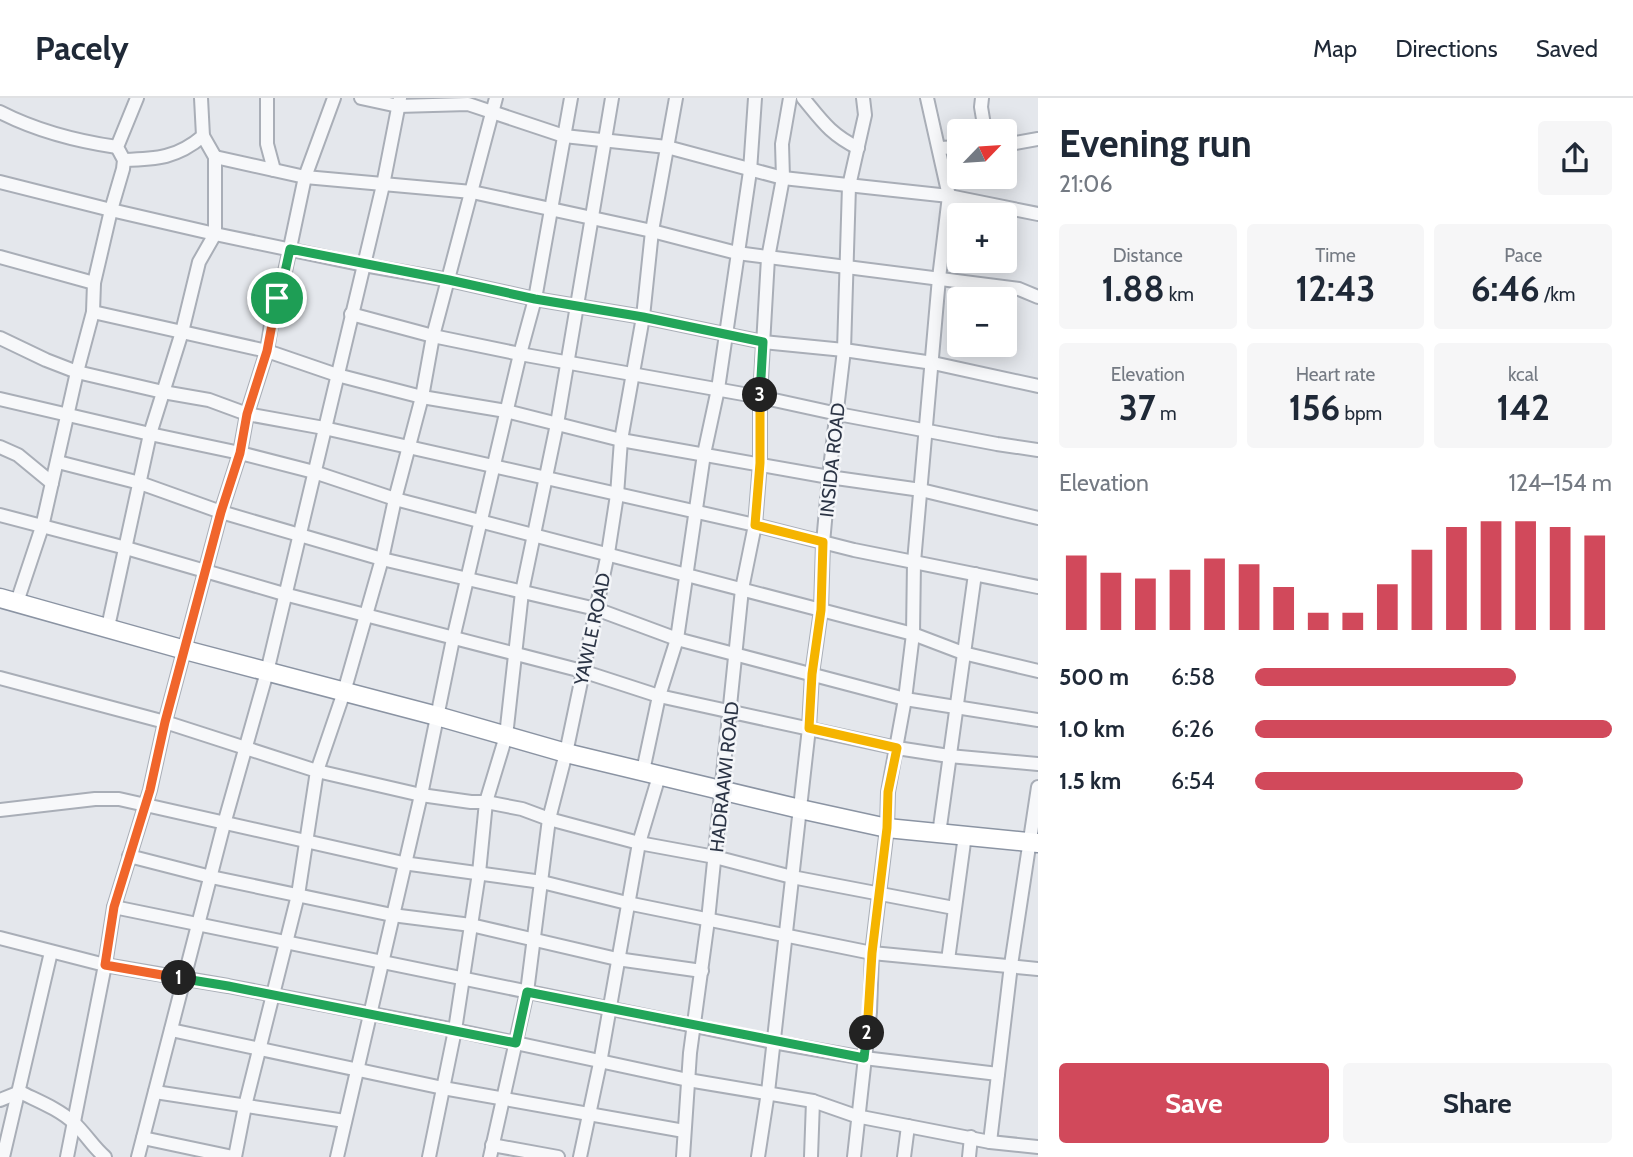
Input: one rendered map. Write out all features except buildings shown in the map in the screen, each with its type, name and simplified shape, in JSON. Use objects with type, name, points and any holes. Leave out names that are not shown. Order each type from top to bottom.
[{"type":"highway","points":[[8,600],[566,753],[800,810],[887,828],[1034,843]]},
{"type":"street","points":[[8,600],[42,527],[93,312],[94,283],[124,160],[117,147],[136,98]]},
{"type":"street","points":[[108,627],[150,435],[182,332],[199,262],[215,234],[215,157],[203,136],[201,98]]},
{"type":"street","points":[[267,98],[267,144],[274,170]]},
{"type":"street","points":[[67,1157],[114,907],[150,790],[165,722],[221,512],[240,453],[247,414],[267,351],[273,312],[290,249],[304,177],[334,98]]},
{"type":"street","points":[[360,98],[468,104],[564,136],[667,147],[783,178],[949,196],[1038,214]]},
{"type":"street","points":[[143,1138],[234,1157],[298,895],[317,771],[344,692],[382,559],[422,397],[433,336],[496,98]]},
{"type":"street","points":[[337,1157],[403,863],[421,795],[453,639],[535,299],[571,98]]},
{"type":"street","points":[[429,1157],[455,1030],[479,873],[486,802],[506,736],[522,592],[557,424],[612,98]]},
{"type":"street","name":"YAWLE ROAD","points":[[491,1151],[527,992],[549,819],[566,753],[608,553],[617,495],[621,440],[643,317],[652,231],[676,98]]},
{"type":"street","points":[[580,1157],[600,1063],[626,903],[651,774],[659,696],[677,639],[750,171],[755,98]]},
{"type":"street","name":"HADRAAWI ROAD","points":[[683,1157],[688,1080],[731,712],[742,589],[755,525],[768,258],[783,178],[782,144],[790,98]]},
{"type":"street","points":[[803,98],[828,129],[839,139],[858,148]]},
{"type":"street","name":"INSIDA ROAD","points":[[758,1157],[768,1092],[821,610],[823,542],[844,350],[849,186],[865,115],[863,98]]},
{"type":"street","points":[[854,1157],[856,1116],[870,1012],[872,953],[887,828],[888,792],[905,699],[913,634],[914,562],[939,278],[949,196],[927,98]]},
{"type":"street","points":[[982,98],[983,119]]},
{"type":"street","points":[[138,1157],[224,824],[267,672],[383,185],[399,102]]},
{"type":"street","points":[[0,112],[60,135],[117,147]]},
{"type":"street","points":[[124,160],[170,156],[187,149],[203,136]]},
{"type":"street","points":[[1017,143],[1038,139]]},
{"type":"street","points":[[940,148],[947,148]]},
{"type":"street","points":[[215,157],[304,177],[472,192],[652,231],[737,253],[1019,289],[1038,297]]},
{"type":"street","points":[[0,182],[215,234],[535,299],[643,317],[763,342],[933,363],[1038,386]]},
{"type":"street","points":[[0,257],[94,283]]},
{"type":"street","points":[[93,312],[267,351],[337,375],[422,397],[506,411],[621,440],[829,477],[921,490],[1038,518]]},
{"type":"street","points":[[351,314],[433,336],[520,354],[1038,450]]},
{"type":"street","points":[[0,338],[77,372],[209,400],[247,414],[324,428],[823,542],[1038,587]]},
{"type":"street","points":[[0,399],[314,472],[395,499],[913,634],[963,653],[1038,671]]},
{"type":"street","points":[[0,447],[18,455],[52,483]]},
{"type":"street","points":[[58,462],[140,483],[221,512],[382,559],[596,609],[677,639],[905,699],[1038,720]]},
{"type":"street","points":[[0,515],[284,594],[582,671],[659,696],[897,748],[1038,764]]},
{"type":"street","points":[[939,834],[975,574]]},
{"type":"street","points":[[0,678],[165,722],[317,771],[421,795],[522,809],[639,843],[715,857],[792,877],[954,908]]},
{"type":"street","points":[[990,1142],[1011,965],[1034,843],[1038,787]]},
{"type":"street","points":[[1,814],[95,799],[119,799],[403,863],[542,882],[626,903],[872,953],[1038,969]]},
{"type":"street","points":[[948,960],[965,835]]},
{"type":"street","points":[[129,856],[211,877],[392,915],[471,925],[617,958],[702,971]]},
{"type":"street","points":[[114,907],[287,940],[381,962],[773,1042],[864,1058],[998,1074]]},
{"type":"street","points":[[0,938],[105,965],[455,1030],[688,1080],[813,1101],[856,1116],[971,1137],[1008,1151],[1038,1147]]},
{"type":"street","points":[[3,1157],[51,952]]},
{"type":"street","points":[[171,1030],[260,1047],[356,1071],[684,1131]]},
{"type":"street","points":[[0,1100],[20,1092],[50,1106],[75,1124],[92,1146],[105,1157]]},
{"type":"street","points":[[155,1092],[345,1121]]},
{"type":"street","points":[[811,1157],[813,1101]]},
{"type":"street","points":[[904,1157],[908,1126]]},
{"type":"street","points":[[969,1157],[971,1137]]},
{"type":"street","points":[[491,1151],[558,1157]]},
{"type":"route","points":[[290,249],[763,342],[760,463],[755,525],[823,542],[821,610],[812,674],[809,728],[897,748],[888,792],[887,828],[872,953],[870,1012],[864,1058],[527,992],[516,1043],[228,986],[105,965],[114,907],[150,790],[165,722],[221,512],[240,453],[247,414],[267,351],[277,298],[290,249]]}]
